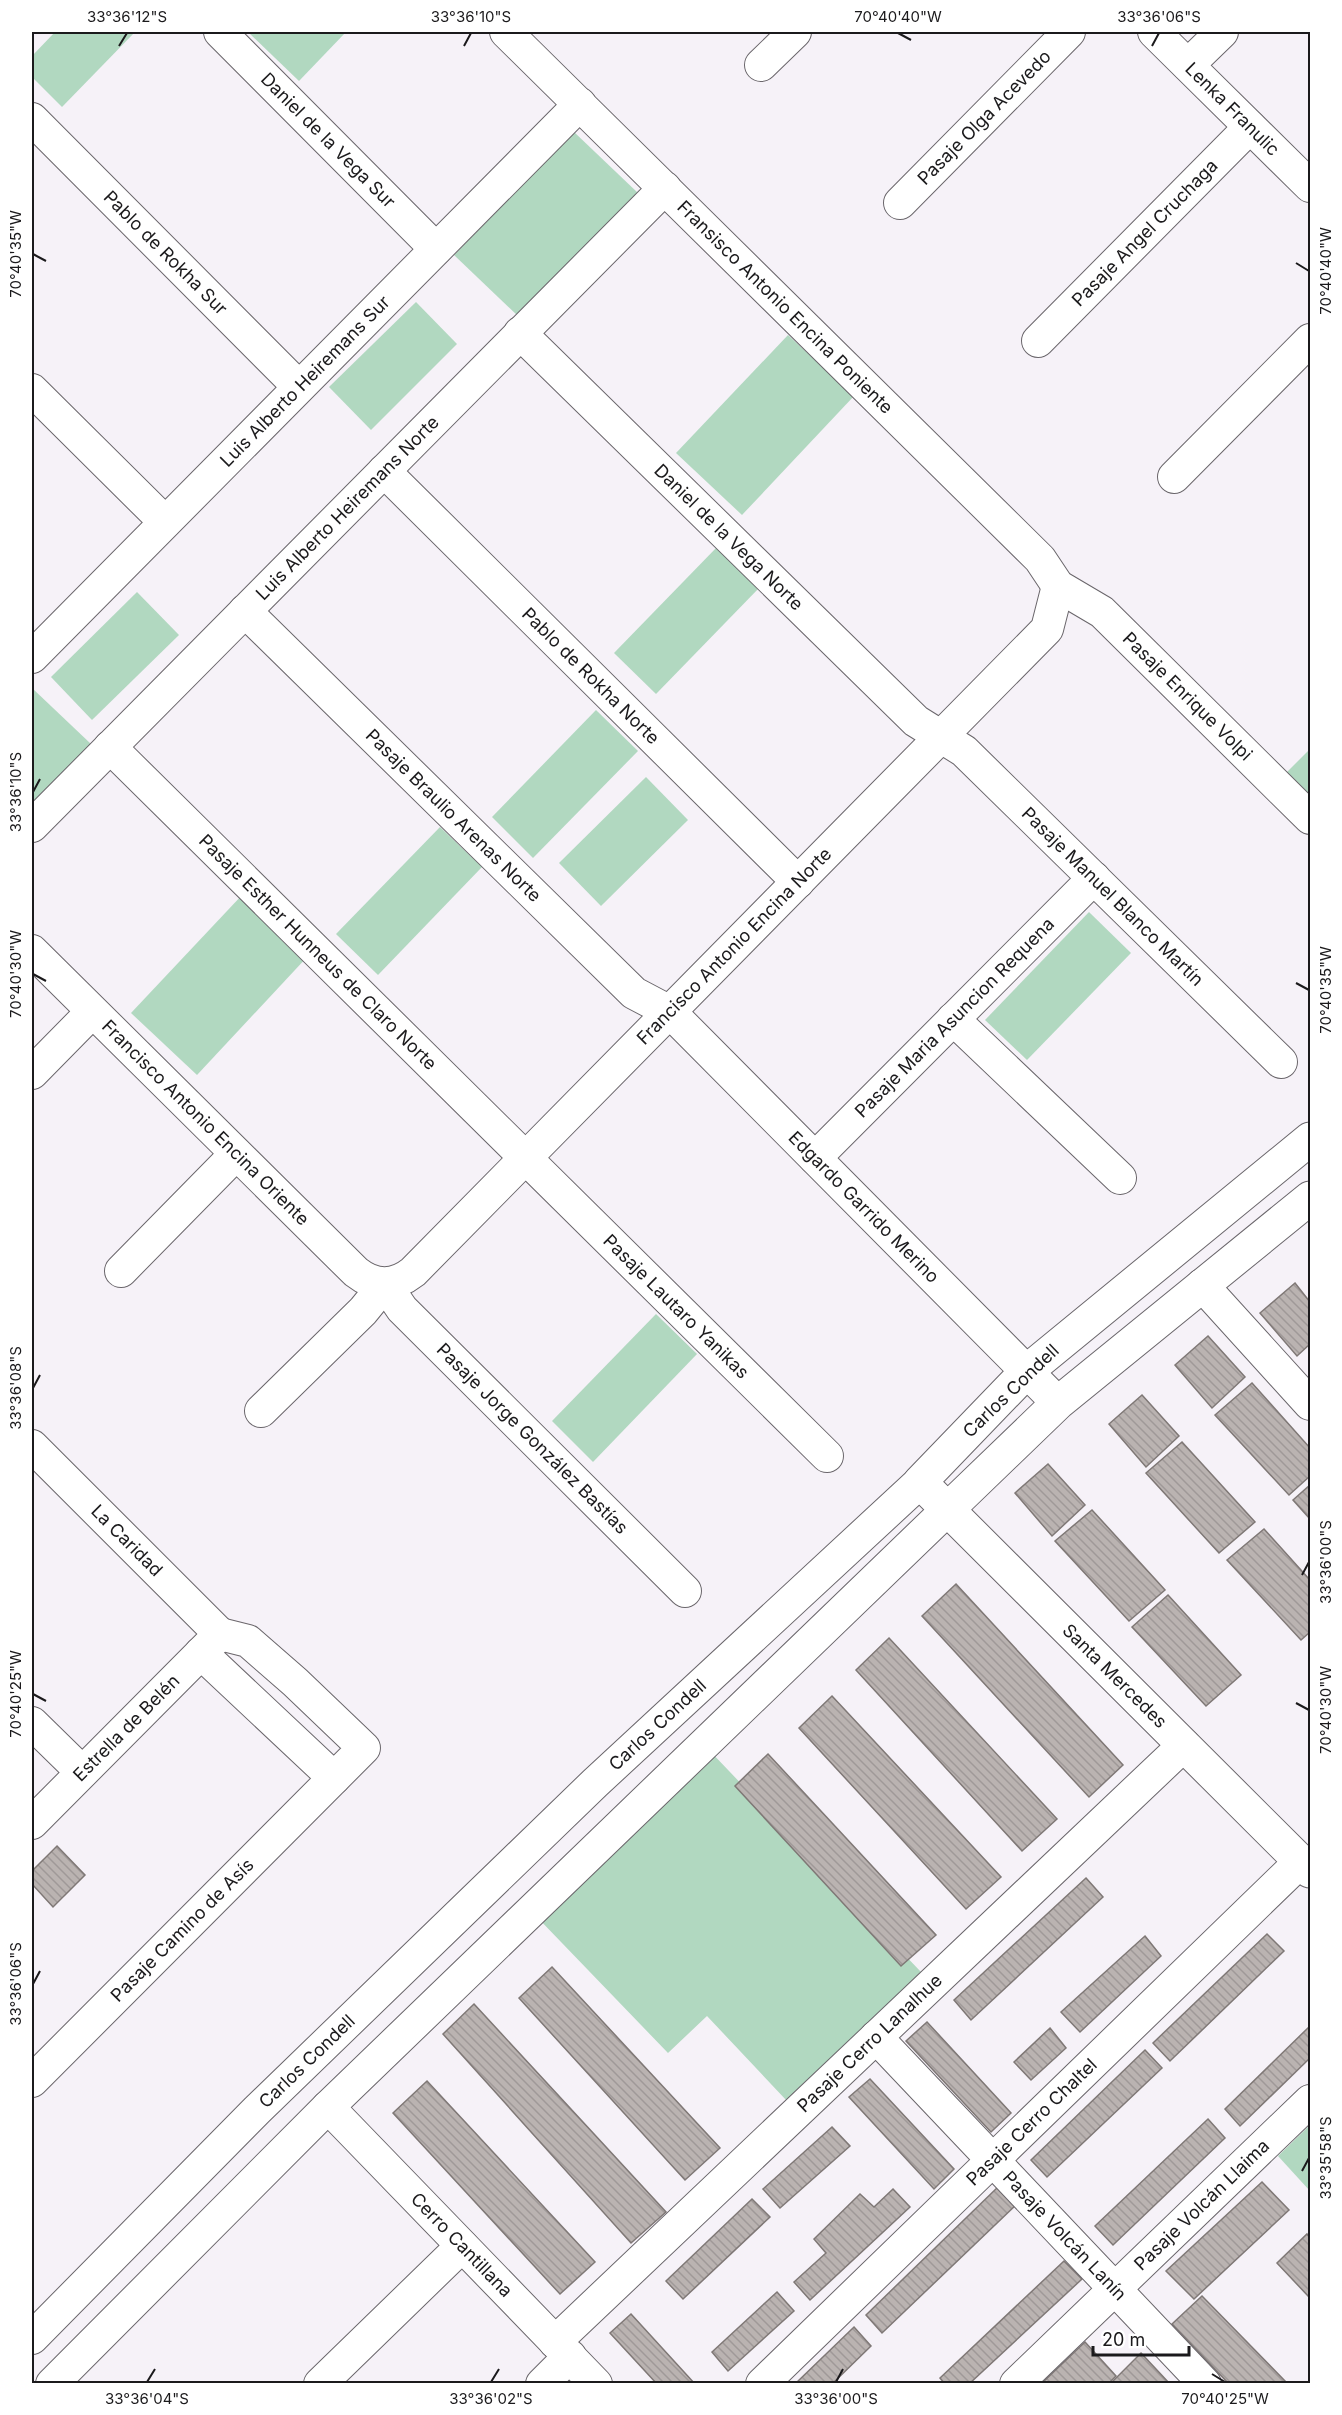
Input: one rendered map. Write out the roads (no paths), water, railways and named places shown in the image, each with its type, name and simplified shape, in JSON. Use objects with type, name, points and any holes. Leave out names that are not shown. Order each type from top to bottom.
[{"type":"street","name":"Daniel de la Vega Sur","points":[[220,32],[436,249]]},
{"type":"street","name":"Fransisco Antonio Encina Poniente","points":[[506,32],[1040,559],[1058,586]]},
{"type":"street","points":[[762,65],[795,32]]},
{"type":"street","name":"Pasaje Olga Acevedo","points":[[900,203],[1069,32]]},
{"type":"street","name":"Lenka Franulic","points":[[1154,32],[1311,186]]},
{"type":"street","points":[[1188,65],[1222,32]]},
{"type":"street","name":"Luis Alberto Heiremans Sur","points":[[32,657],[580,104]]},
{"type":"street","name":"Pablo de Rokha Sur","points":[[32,119],[299,387]]},
{"type":"street","name":"Pasaje Angel Cruchaga","points":[[1038,341],[1250,126]]},
{"type":"street","name":"Luis Alberto Heiremans Norte","points":[[32,826],[664,188]]},
{"type":"street","name":"Daniel de la Vega Norte","points":[[520,333],[916,721],[941,737]]},
{"type":"street","points":[[1174,477],[1311,340]]},
{"type":"street","points":[[32,390],[165,522]]},
{"type":"street","name":"Pablo de Rokha Norte","points":[[384,471],[798,882]]},
{"type":"street","name":"Francisco Antonio Encina Norte","points":[[385,1284],[405,1278],[413,1272],[1047,629],[1058,586]]},
{"type":"street","name":"Pasaje Enrique Volpi","points":[[1058,586],[1102,612],[1311,818]]},
{"type":"street","name":"Pasaje Braulio Arenas Norte","points":[[245,610],[634,993],[669,1012]]},
{"type":"street","name":"Pasaje Manuel Blanco Martín","points":[[941,737],[964,750],[1281,1062]]},
{"type":"street","name":"Pasaje Esther Hunneus de Claro Norte","points":[[110,747],[526,1157]]},
{"type":"street","name":"Pasaje Maria Asuncion Requena","points":[[815,1158],[1094,878]]},
{"type":"street","name":"Francisco Antonio Encina Oriente","points":[[32,951],[356,1272],[364,1279],[385,1284]]},
{"type":"street","points":[[32,1073],[92,1012]]},
{"type":"street","name":"Edgardo Garrido Merino","points":[[669,1012],[1058,1403]]},
{"type":"street","points":[[953,1019],[1120,1178]]},
{"type":"street","name":"Carlos Condell","points":[[32,2338],[257,2110],[595,1783],[920,1482],[1027,1371],[1311,1139]]},
{"type":"street","points":[[121,1270],[236,1154]]},
{"type":"street","name":"Pasaje Lautaro Yanikas","points":[[526,1157],[827,1456]]},
{"type":"street","points":[[52,2384],[328,2107],[1058,1403],[1311,1198]]},
{"type":"street","points":[[261,1411],[363,1311],[385,1284]]},
{"type":"street","name":"Pasaje Jorge González Bastías","points":[[385,1284],[402,1310],[685,1591]]},
{"type":"street","points":[[1202,1285],[1311,1404]]},
{"type":"street","name":"La Caridad","points":[[32,1446],[334,1778]]},
{"type":"street","name":"Santa Mercedes","points":[[920,1482],[1306,1866]]},
{"type":"street","name":"Pasaje Camino de Asís","points":[[32,2081],[364,1748],[296,1682],[248,1641],[211,1644]]},
{"type":"street","name":"Estrella de Belén","points":[[32,1823],[211,1644]]},
{"type":"street","points":[[32,1723],[82,1772]]},
{"type":"street","name":"Pasaje Cerro Lanalhue","points":[[542,2384],[562,2349],[876,2037],[1184,1745]]},
{"type":"street","name":"Pasaje Cerro Chaltel","points":[[762,2384],[993,2160],[1306,1866]]},
{"type":"street","name":"Pasaje Volcán Lanín","points":[[876,2037],[1205,2384]]},
{"type":"street","name":"Pasaje Volcán Llaima","points":[[1016,2384],[1311,2101]]},
{"type":"street","name":"Cerro Cantillana","points":[[328,2107],[596,2384]]},
{"type":"street","points":[[320,2384],[462,2246]]}]
